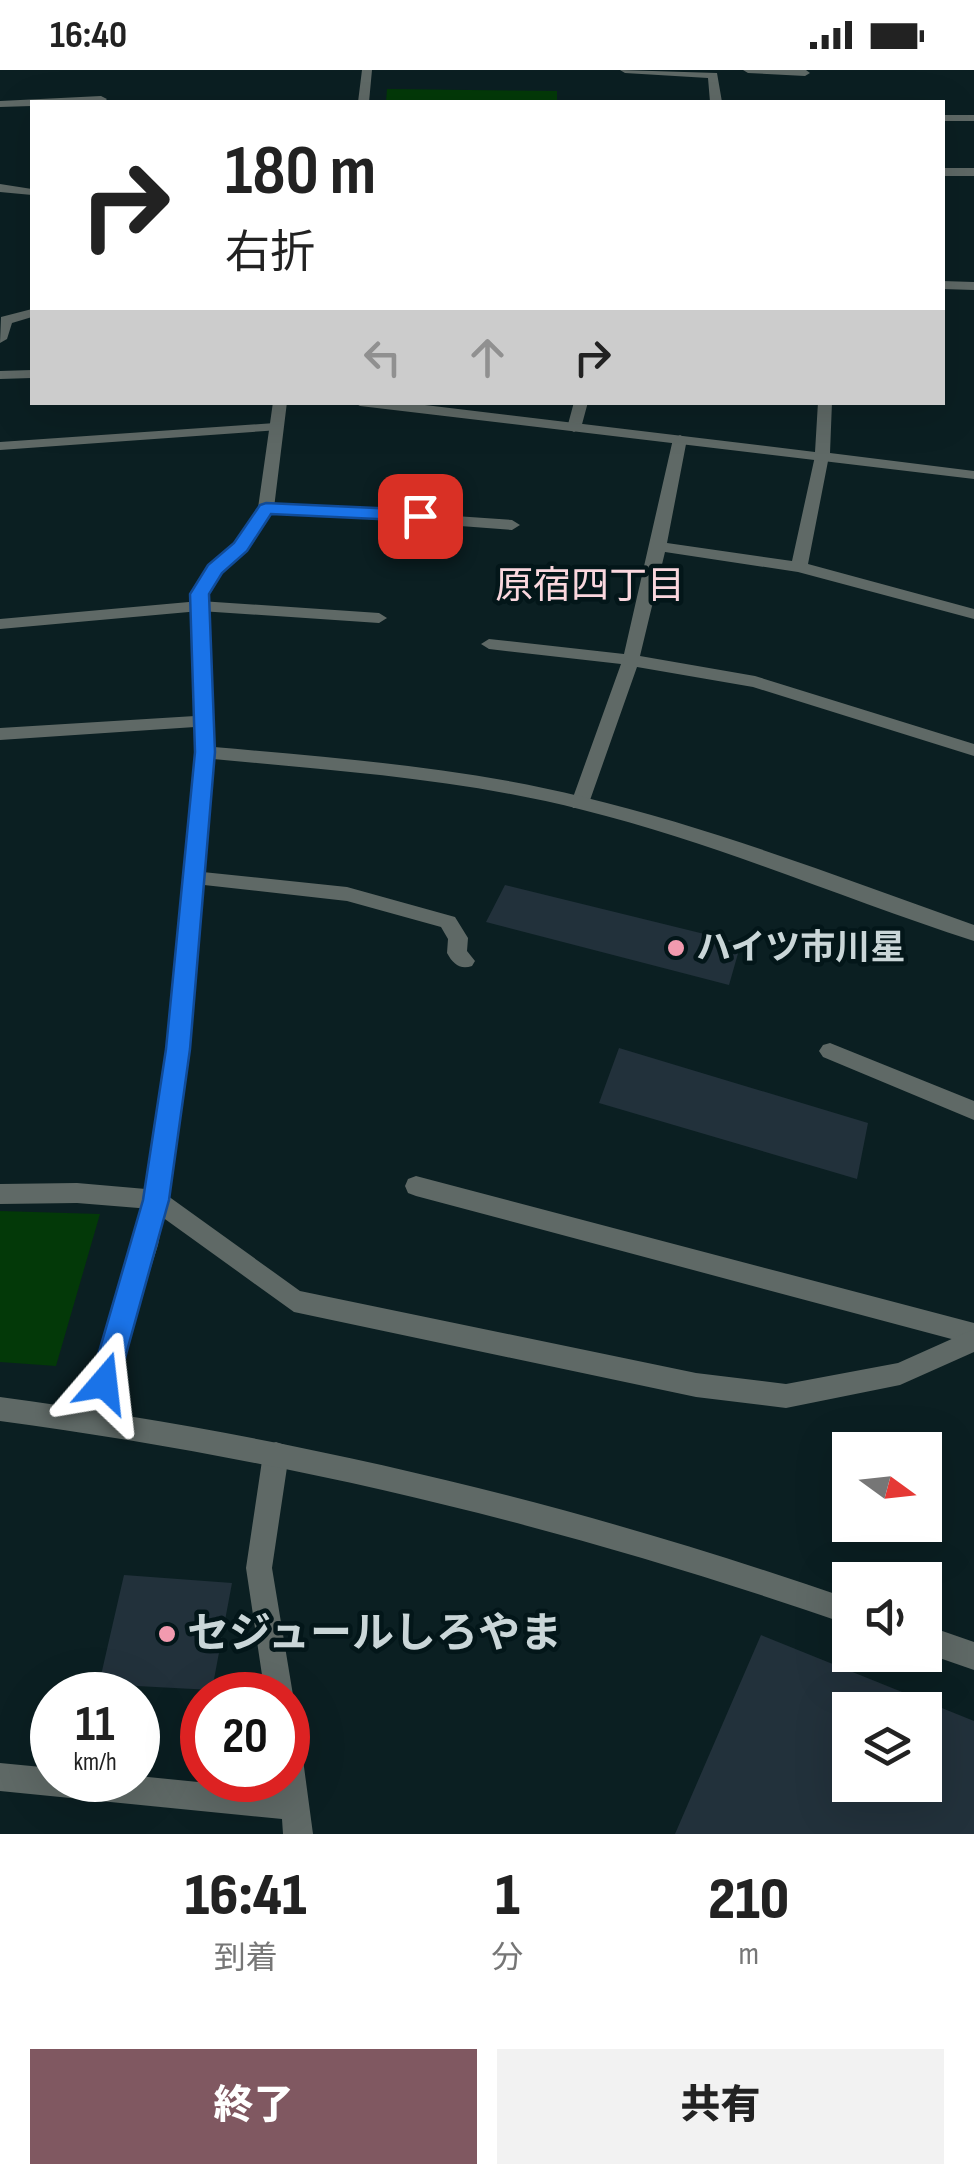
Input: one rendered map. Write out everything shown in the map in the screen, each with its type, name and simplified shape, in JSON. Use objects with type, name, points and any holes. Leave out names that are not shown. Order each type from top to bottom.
[{"type":"street","points":[[364,100],[367,70]]},
{"type":"street","points":[[625,70],[713,72],[716,100]]},
{"type":"street","points":[[748,70],[805,73]]},
{"type":"street","points":[[67,100],[100,98]]},
{"type":"street","points":[[0,104],[30,102]]},
{"type":"street","points":[[945,118],[974,118]]},
{"type":"street","points":[[945,172],[974,172]]},
{"type":"street","points":[[0,188],[30,192]]},
{"type":"street","points":[[945,285],[974,286]]},
{"type":"street","points":[[0,339],[6,320],[30,314]]},
{"type":"street","points":[[0,375],[30,374]]},
{"type":"street","points":[[92,1420],[156,1200],[178,1049],[205,752],[200,606],[204,584],[214,569],[241,547],[266,508],[279,405]]},
{"type":"street","points":[[385,405],[974,475]]},
{"type":"street","points":[[574,428],[581,405]]},
{"type":"street","points":[[799,567],[822,456],[825,405]]},
{"type":"street","points":[[0,446],[275,427]]},
{"type":"street","points":[[580,802],[631,660],[680,439]]},
{"type":"street","points":[[266,508],[512,525]]},
{"type":"street","points":[[658,546],[799,567],[974,614]]},
{"type":"street","points":[[0,624],[200,606],[379,618]]},
{"type":"street","points":[[489,644],[631,660],[754,682],[974,750]]},
{"type":"street","points":[[0,734],[204,721]]},
{"type":"street","points":[[205,752],[378,769],[580,802],[697,835],[974,932]]},
{"type":"street","points":[[193,878],[346,894],[433,916],[454,929],[456,953],[466,961]]},
{"type":"street","points":[[830,1050],[974,1112]]},
{"type":"street","points":[[416,1186],[970,1343]]},
{"type":"street","points":[[0,1194],[77,1193],[156,1200],[294,1301],[696,1385],[786,1396],[900,1374],[970,1343]]},
{"type":"street","points":[[0,1409],[92,1420],[276,1454],[604,1529],[719,1564],[832,1605]]},
{"type":"street","points":[[274,1672],[258,1568],[276,1454]]},
{"type":"street","points":[[942,1645],[974,1656]]},
{"type":"street","points":[[0,1777],[297,1820]]},
{"type":"green space","points":[[387,89],[557,91],[557,100],[386,100]]},
{"type":"green space","points":[[0,1211],[100,1214],[56,1366],[0,1362]]},
{"type":"building","points":[[505,885],[741,943],[729,985],[486,922]]},
{"type":"building","points":[[619,1048],[868,1123],[857,1179],[599,1103]]},
{"type":"building","name":"セジュールしろやま","points":[[124,1575],[232,1583],[215,1672],[180,1672],[180,1688],[160,1687],[160,1672],[102,1672]]},
{"type":"building","points":[[761,1635],[832,1664],[832,1672],[853,1672],[902,1692],[832,1692],[832,1802],[942,1802],[942,1708],[974,1721],[974,1834],[675,1834]]},
{"type":"place","name":"ハイツ市川星","points":[[676,948]]},
{"type":"place","name":"セジュールしろやま","points":[[167,1634]]},
{"type":"district","name":"原宿四丁目","points":[[590,586]]},
{"type":"route","points":[[104,1383],[156,1200],[178,1049],[205,752],[200,594],[214,569],[241,547],[266,508],[420,516]]}]
